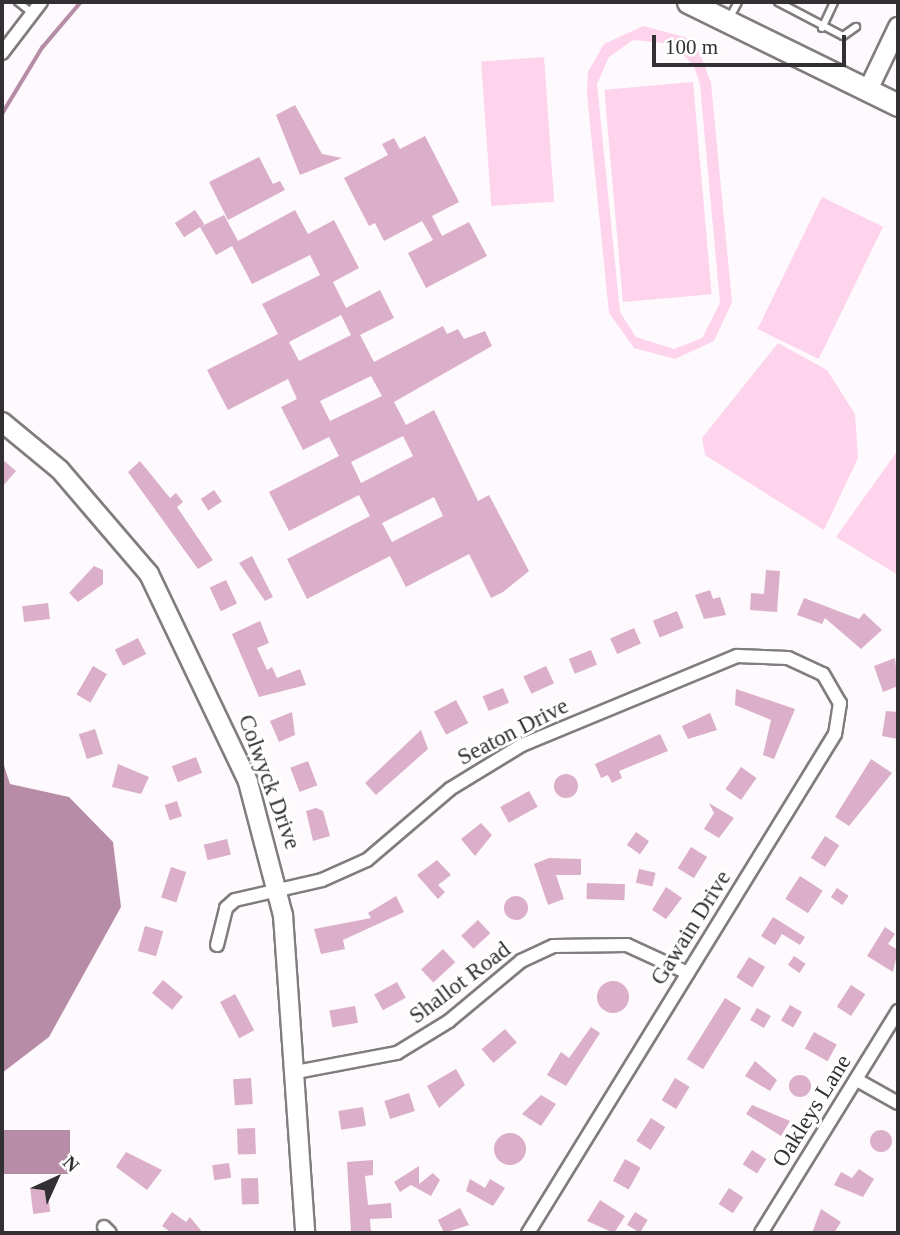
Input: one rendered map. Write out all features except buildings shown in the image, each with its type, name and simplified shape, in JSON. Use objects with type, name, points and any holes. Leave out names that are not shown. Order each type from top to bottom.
[{"type":"main road","points":[[688,2],[898,105]]},
{"type":"street","points":[[2,53],[41,2]]},
{"type":"street","points":[[869,90],[898,27]]},
{"type":"street","name":"Colwyck Drive","points":[[2,422],[61,470],[116,528],[167,604],[248,782],[278,890],[296,1072],[305,1233]]},
{"type":"street","name":"Seaton Drive","points":[[217,945],[226,908],[241,897],[322,880],[367,860],[450,789],[522,745],[724,659],[788,658]]},
{"type":"street","name":"Gawain Drive","points":[[528,1233],[839,723],[840,703],[829,680],[788,658]]},
{"type":"street","name":"Shallot Road","points":[[296,1072],[348,1067],[397,1053],[449,1021],[521,961],[553,946],[619,943],[688,973]]},
{"type":"street","name":"Oakleys Lane","points":[[761,1233],[898,1011]]},
{"type":"street","points":[[857,1080],[898,1103]]},
{"type":"lane","points":[[18,2],[32,13]]},
{"type":"lane","points":[[728,22],[738,2]]},
{"type":"lane","points":[[778,2],[842,36],[856,27]]},
{"type":"lane","points":[[822,27],[834,2]]},
{"type":"shaded area","points":[[643,26],[685,37],[700,53],[711,83],[732,302],[714,341],[675,359],[634,348],[609,313],[587,94],[588,72],[604,44]],"holes":[[[633,40],[673,44],[694,66],[700,85],[720,303],[702,338],[674,349],[636,337],[620,312],[597,84],[609,57]]]},
{"type":"shaded area","points":[[544,57],[554,202],[491,206],[481,61]]},
{"type":"shaded area","points":[[693,82],[712,294],[623,302],[604,90]]},
{"type":"shaded area","points":[[822,197],[883,227],[819,359],[758,329]]},
{"type":"shaded area","points":[[778,343],[827,370],[855,414],[858,458],[824,530],[705,455],[702,438]]},
{"type":"shaded area","points":[[898,450],[898,575],[836,537]]},
{"type":"shaded area","points":[[2,759],[10,784],[69,797],[113,842],[121,907],[49,1037],[2,1073]]},
{"type":"shaded area","points":[[2,1130],[70,1130],[70,1174],[2,1174]]},
{"type":"waterway","points":[[2,114],[42,48],[81,2]]}]
